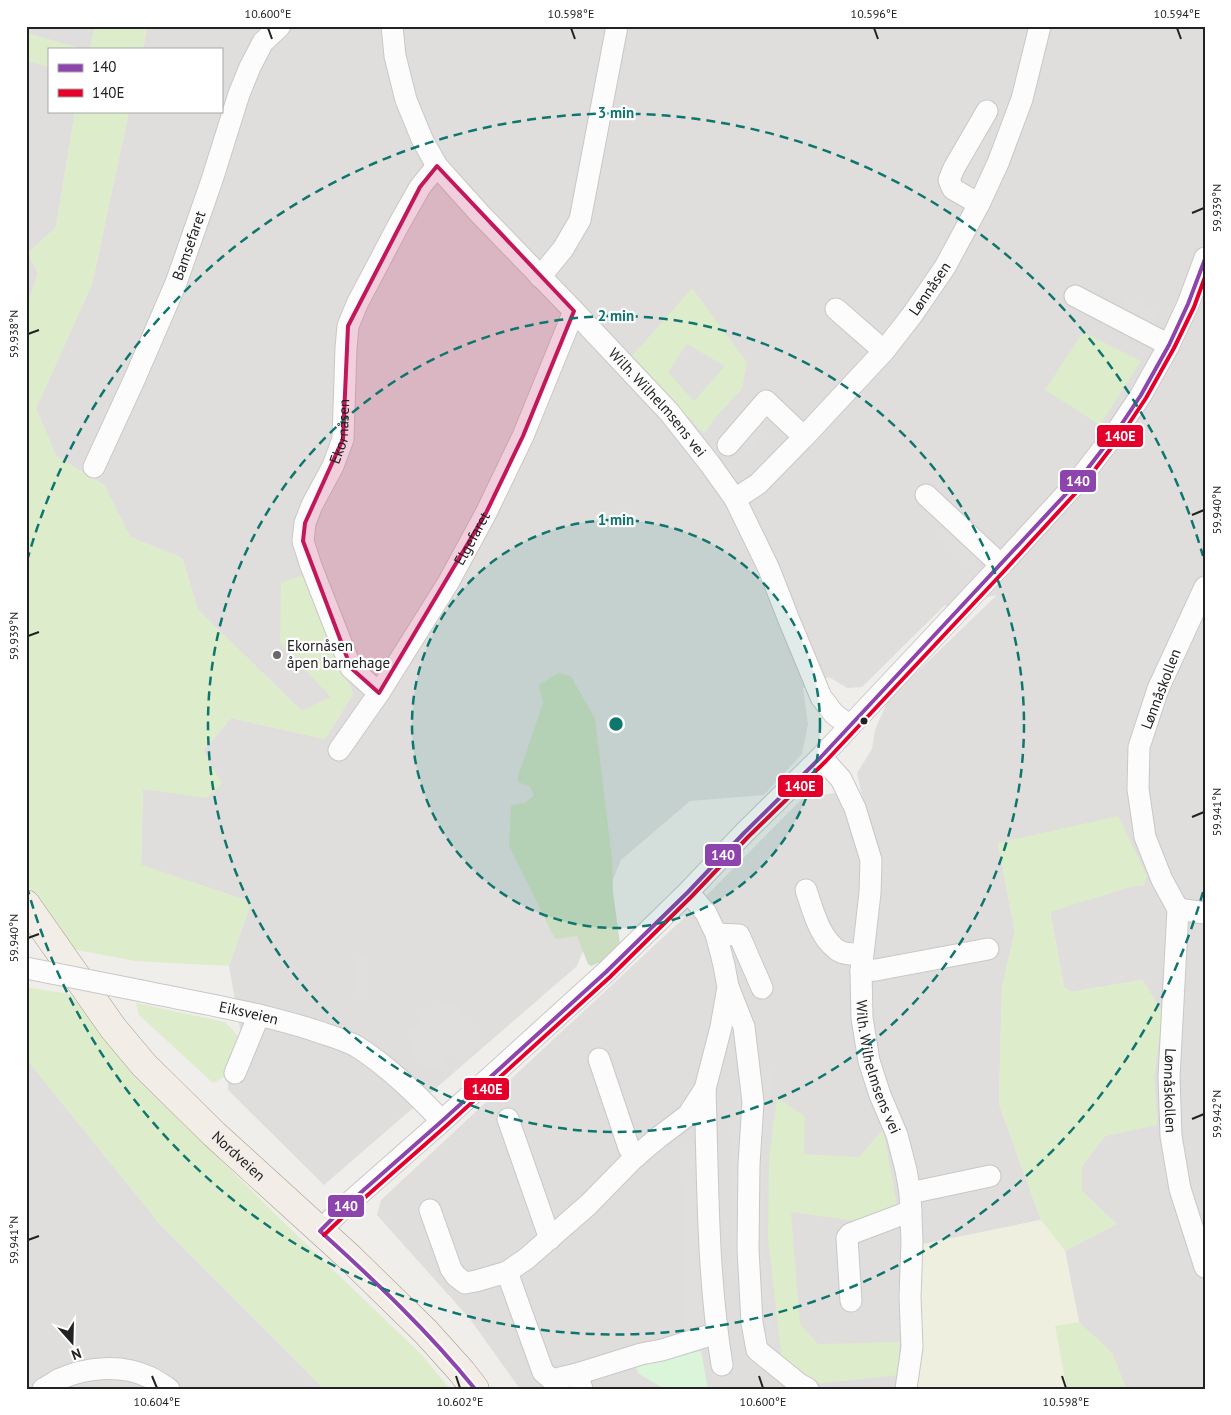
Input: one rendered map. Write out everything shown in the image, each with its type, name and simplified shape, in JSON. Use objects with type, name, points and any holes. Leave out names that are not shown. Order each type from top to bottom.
[{"type":"main road","name":"Nordveien","points":[[26,904],[108,1021],[144,1065],[221,1141],[320,1231],[426,1332],[475,1389]]},
{"type":"street","name":"Bamsefaret","points":[[94,466],[176,283],[212,180],[239,94],[250,67],[263,42],[280,26]]},
{"type":"street","name":"Wilh. Wilhelmsens vei","points":[[392,26],[395,56],[406,100],[422,139],[437,166],[480,214],[669,412],[710,464],[735,499],[769,569],[821,697],[834,714],[850,726]]},
{"type":"street","points":[[540,277],[564,249],[580,220],[617,26]]},
{"type":"street","name":"Lønnåsen","points":[[735,499],[758,484],[884,351],[912,316],[945,267],[998,164],[1022,99],[1040,26]]},
{"type":"street","points":[[979,204],[952,189],[950,180],[954,168],[986,111]]},
{"type":"street","name":"Ekornåsen","points":[[378,693],[351,668],[303,541],[305,523],[312,505],[333,466],[343,439],[348,326],[357,304],[420,186],[437,166]]},
{"type":"street","points":[[320,1231],[606,972],[688,892],[821,757],[1078,481],[1119,428],[1141,395],[1169,345],[1188,304],[1205,258]]},
{"type":"street","points":[[1075,296],[1169,345]]},
{"type":"street","points":[[836,309],[884,351]]},
{"type":"street","name":"Elgefaret","points":[[338,750],[378,693],[448,583],[486,513],[523,436],[574,311]]},
{"type":"street","points":[[728,445],[766,401],[804,437]]},
{"type":"street","points":[[926,495],[1001,565]]},
{"type":"street","name":"Lønnåskollen","points":[[1205,587],[1158,689],[1139,747],[1138,789],[1145,837],[1162,880],[1178,909],[1169,1077],[1170,1136],[1180,1189],[1205,1267]]},
{"type":"street","name":"Wilh. Wilhelmsens vei","points":[[821,757],[841,779],[855,808],[871,860],[870,892],[861,962],[862,1018],[869,1061],[880,1095],[897,1135],[906,1170],[910,1202],[912,1347],[906,1389]]},
{"type":"street","points":[[806,890],[820,931],[836,950],[876,970],[988,949]]},
{"type":"street","points":[[688,892],[706,912],[716,934],[728,987],[744,1028],[753,1102],[749,1164],[748,1249],[752,1323],[757,1350],[808,1389]]},
{"type":"street","points":[[1178,909],[1205,914]]},
{"type":"street","points":[[716,934],[739,935],[762,988]]},
{"type":"street","name":"Eiksveien","points":[[26,968],[259,1015],[336,1037],[371,1057],[395,1076],[442,1121]]},
{"type":"street","points":[[722,1365],[716,1333],[711,1269],[705,1089],[721,1027],[728,987]]},
{"type":"street","points":[[235,1073],[259,1015]]},
{"type":"street","points":[[599,1059],[629,1148],[637,1156]]},
{"type":"street","points":[[430,1210],[451,1269],[456,1276],[465,1283],[507,1272],[550,1239],[588,1205],[637,1156],[688,1115],[705,1089]]},
{"type":"street","points":[[508,1119],[550,1239]]},
{"type":"street","points":[[851,1301],[847,1238],[850,1234],[910,1202],[990,1176]]},
{"type":"street","points":[[507,1272],[543,1372],[552,1380],[580,1381],[641,1354],[662,1350],[716,1333]]},
{"type":"street","points":[[43,1389],[60,1379],[102,1368],[123,1369],[147,1376],[169,1389]]},
{"type":"highlighted area","points":[[437,166],[574,311],[523,436],[486,513],[379,693],[351,668],[303,541],[305,523],[343,439],[348,326],[420,187]]},
{"type":"shaded area","points":[[26,26],[95,26],[90,48],[78,48],[26,33]]},
{"type":"shaded area","points":[[147,26],[1205,26],[1205,1389],[1126,1389],[1112,1353],[1079,1322],[1065,1251],[1116,1224],[1082,1191],[1082,1166],[1105,1136],[1157,1124],[1154,1076],[1162,1011],[1142,980],[1071,992],[1064,987],[1050,911],[1133,886],[1144,885],[998,843],[1015,932],[1002,987],[999,1104],[1041,1220],[919,1245],[916,1389],[520,1389],[470,1319],[377,1215],[381,1200],[687,915],[804,797],[836,793],[866,814],[857,773],[872,749],[875,730],[888,700],[997,595],[944,606],[862,687],[847,688],[829,677],[803,688],[808,724],[802,754],[764,795],[690,801],[621,860],[577,966],[324,1185],[228,1090],[228,1075],[242,1040],[229,966],[251,902],[141,865],[143,789],[206,797],[221,784],[203,751],[231,718],[325,739],[353,694],[305,576],[280,642],[331,697],[302,711],[198,610],[182,558],[130,537],[104,485],[56,456],[36,408],[92,284],[129,112],[222,112],[222,48],[143,48]]},
{"type":"shaded area","points":[[26,60],[48,67],[48,112],[75,112],[56,227],[28,253],[38,273],[26,310]]},
{"type":"shaded area","points":[[972,147],[985,151],[972,194],[958,189]]},
{"type":"shaded area","points":[[1127,296],[1159,312],[1152,325],[1121,309]]},
{"type":"shaded area","points":[[756,422],[767,432],[749,453],[740,446],[728,459],[713,446],[726,430],[738,441]]},
{"type":"shaded area","points":[[947,523],[981,556],[969,568],[935,536]]},
{"type":"shaded area","points":[[357,956],[369,957],[366,1000],[354,999]]},
{"type":"shaded area","points":[[444,1003],[455,1006],[483,1040],[462,1059],[448,1055],[442,1067],[432,1069],[421,1063],[413,1054],[407,1031],[419,1024],[419,1013]]},
{"type":"shaded area","points":[[26,1057],[160,1224],[324,1389],[26,1389]]},
{"type":"shaded area","points":[[755,1067],[773,1068],[763,1158],[764,1237],[776,1343],[747,1346],[734,1267],[731,1160],[740,1079]]},
{"type":"shaded area","points":[[699,1144],[706,1339],[684,1341],[681,1145]]},
{"type":"green space","points":[[95,26],[147,26],[143,48],[90,48]]},
{"type":"green space","points":[[26,33],[78,48],[48,48],[48,67],[26,60]]},
{"type":"green space","points":[[75,112],[129,112],[92,284],[36,408],[56,456],[104,485],[130,537],[182,558],[198,610],[302,711],[331,697],[280,643],[281,582],[305,575],[353,694],[325,739],[231,718],[203,751],[222,784],[206,798],[143,789],[141,865],[251,902],[229,966],[135,961],[72,949],[26,883],[26,310],[38,273],[28,253],[56,227]]},
{"type":"green space","points":[[692,288],[747,362],[742,389],[714,419],[704,434],[632,356]],"holes":[[[687,344],[725,366],[694,401],[668,372]]]},
{"type":"green space","points":[[1083,332],[1141,361],[1100,425],[1045,390]]},
{"type":"green space","points":[[558,673],[571,676],[595,719],[612,858],[613,892],[620,943],[603,961],[591,966],[588,964],[577,936],[558,939],[554,937],[509,846],[511,805],[525,803],[534,795],[530,787],[518,782],[518,776],[543,703],[539,685]]},
{"type":"green space","points":[[1118,816],[1147,876],[1144,885],[1133,886],[1050,912],[1064,987],[1071,992],[1142,980],[1162,1011],[1154,1076],[1157,1125],[1105,1136],[1082,1166],[1082,1191],[1116,1224],[1065,1251],[1041,1220],[999,1104],[1002,987],[1015,932],[998,843]]},
{"type":"green space","points":[[26,987],[70,994],[136,1077],[421,1354],[450,1389],[324,1389],[160,1224],[32,1066],[26,1057]]},
{"type":"green space","points":[[136,1003],[225,1022],[242,1040],[228,1075],[213,1083],[139,1015]]},
{"type":"green space","points":[[777,1097],[805,1117],[804,1154],[859,1157],[883,1129],[898,1210],[856,1221],[791,1212],[800,1324],[818,1344],[899,1342],[899,1375],[815,1384],[782,1363],[768,1239],[769,1157]]},
{"type":"green space","points":[[1041,1220],[1065,1251],[1079,1322],[1055,1326],[1067,1389],[916,1389],[918,1245]]},
{"type":"green space","points":[[1079,1322],[1112,1353],[1126,1389],[1067,1389],[1055,1326]]},
{"type":"green space","points":[[701,1351],[708,1389],[665,1389],[639,1374],[634,1364]]},
{"type":"transit line","name":"140","points":[[475,1389],[439,1347],[400,1307],[320,1231],[606,972],[688,892],[744,833],[821,757],[1078,481],[1119,428],[1141,395],[1169,345],[1188,304],[1205,259]]},
{"type":"transit line","name":"140E","points":[[324,1235],[610,977],[826,761],[1006,569],[1083,485],[1124,431],[1146,398],[1174,348],[1194,307],[1205,277]]},
{"type":"place","name":"Ekornåsen åpen barnehage","points":[[277,655]]}]
